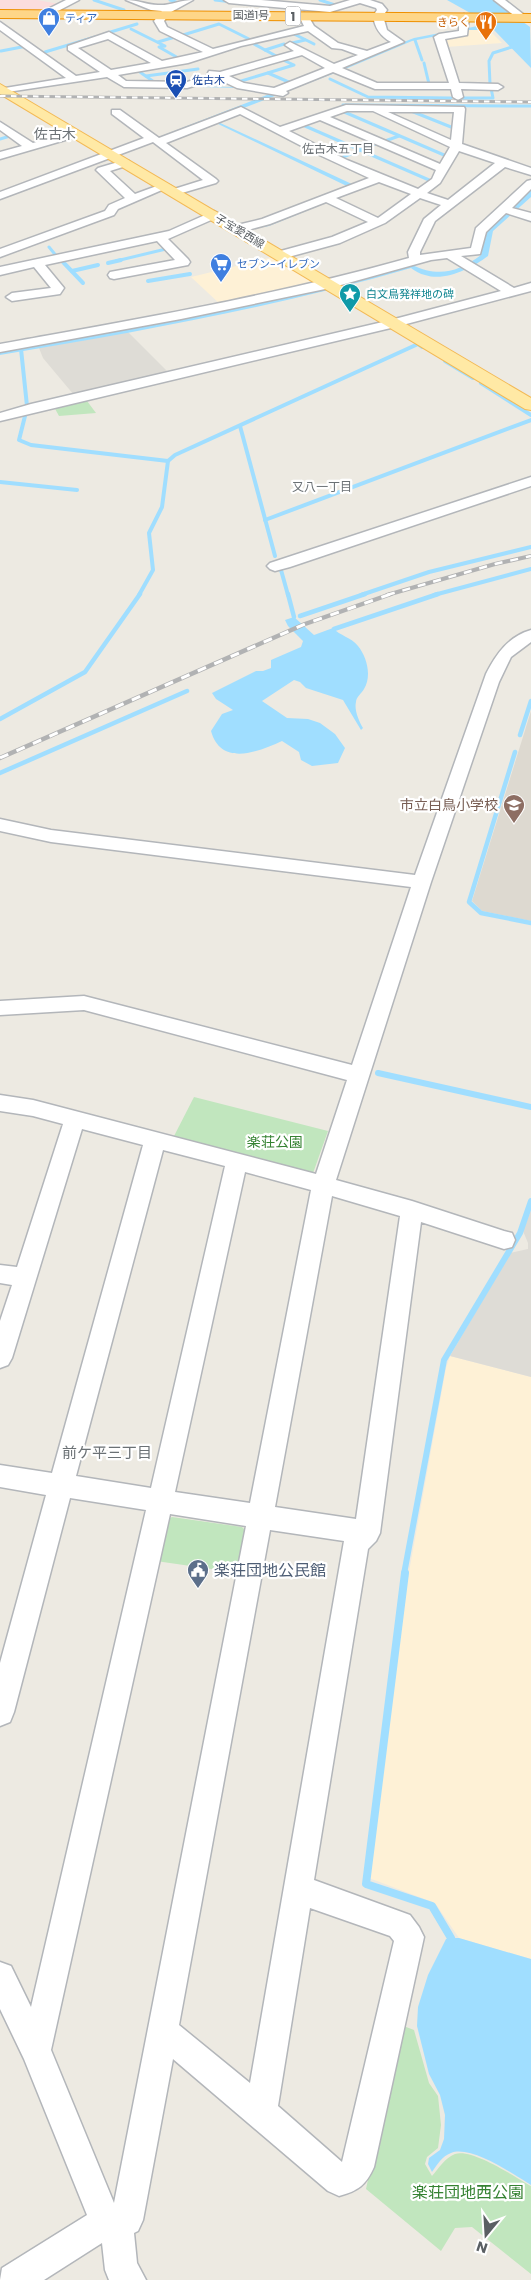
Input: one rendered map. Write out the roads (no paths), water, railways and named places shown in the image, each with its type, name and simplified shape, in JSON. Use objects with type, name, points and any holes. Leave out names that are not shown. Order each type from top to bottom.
[{"type":"highway","name":"国道1号","points":[[0,14],[167,11],[304,16],[527,18]]},
{"type":"main road","name":"子宝愛西線","points":[[2,93],[24,103],[125,162],[531,405]]},
{"type":"street","points":[[131,0],[167,11]]},
{"type":"street","points":[[188,0],[167,11],[159,21],[163,29],[212,52]]},
{"type":"street","points":[[0,196],[110,154],[241,110],[261,102],[278,92],[337,70],[399,42],[384,35],[379,26],[378,16],[382,10],[379,6],[360,0],[330,9],[229,0]]},
{"type":"street","points":[[499,0],[527,18]]},
{"type":"street","points":[[52,1],[71,1]]},
{"type":"street","points":[[53,14],[53,10],[71,1]]},
{"type":"street","points":[[304,16],[310,28],[336,46],[343,46],[367,55]]},
{"type":"street","points":[[457,92],[439,37],[464,33],[467,17]]},
{"type":"street","points":[[0,25],[74,78]]},
{"type":"street","points":[[2,93],[74,78],[188,60],[238,44],[310,28]]},
{"type":"street","points":[[159,64],[109,35],[72,48],[124,84],[187,86],[303,52]]},
{"type":"street","points":[[275,36],[337,70],[375,86],[457,92],[498,87]]},
{"type":"street","points":[[188,60],[241,86],[278,92]]},
{"type":"street","points":[[279,131],[346,108],[460,109],[456,146],[436,181],[378,222],[336,240],[281,255]]},
{"type":"street","points":[[378,108],[378,112],[456,146],[531,172]]},
{"type":"street","points":[[241,110],[279,131],[378,178],[449,204]]},
{"type":"street","points":[[0,253],[110,213],[114,207],[133,199],[170,189],[212,181],[116,112]]},
{"type":"street","points":[[321,117],[443,168]]},
{"type":"street","points":[[0,125],[31,147]]},
{"type":"street","points":[[0,156],[75,134]]},
{"type":"street","points":[[125,162],[104,169],[133,199]]},
{"type":"street","points":[[415,260],[414,252],[430,219],[504,162]]},
{"type":"street","points":[[237,229],[266,222],[329,200],[378,178]]},
{"type":"street","points":[[0,348],[334,287],[415,260],[449,254],[476,252],[480,231],[509,210],[531,183]]},
{"type":"street","points":[[329,200],[378,222]]},
{"type":"street","points":[[509,210],[531,217]]},
{"type":"street","points":[[0,271],[173,234],[214,215]]},
{"type":"street","points":[[58,233],[90,253],[124,287]]},
{"type":"street","points":[[114,275],[184,262],[160,237]]},
{"type":"street","points":[[449,254],[512,292]]},
{"type":"street","points":[[12,297],[56,291],[58,288],[38,264]]},
{"type":"street","points":[[0,287],[25,309]]},
{"type":"street","points":[[1,419],[36,406],[394,323],[531,287]]},
{"type":"street","points":[[274,566],[295,561],[531,481]]},
{"type":"street","points":[[14,2280],[111,2222],[127,2220],[323,1185],[422,882],[491,682],[502,657],[512,646],[531,635]]},
{"type":"street","points":[[0,825],[51,836],[422,882]]},
{"type":"street","points":[[0,1008],[84,1003],[359,1075]]},
{"type":"street","points":[[0,1103],[33,1108],[237,1161],[412,1210],[504,1240]]},
{"type":"street","points":[[0,1358],[75,1119]]},
{"type":"street","points":[[0,1712],[155,1140]]},
{"type":"street","points":[[36,2050],[237,1161]]},
{"type":"street","points":[[261,2112],[356,1543],[367,1533],[412,1210]]},
{"type":"street","points":[[0,1274],[25,1277]]},
{"type":"street","points":[[0,1476],[367,1533]]},
{"type":"street","points":[[164,2032],[261,2112],[339,2180],[350,2177],[358,2167],[409,1937],[400,1925],[298,1889]]},
{"type":"street","points":[[0,1976],[36,2050],[111,2222],[121,2270],[129,2280]]},
{"type":"water","points":[[447,0],[493,0],[530,27],[531,68],[494,30],[467,30],[468,28],[482,25],[472,14]]},
{"type":"water","points":[[450,31],[452,33],[412,41],[343,70],[123,154],[120,152],[272,93],[241,88],[156,86],[239,87],[276,92],[414,38]]},
{"type":"water","points":[[216,121],[361,189],[269,226],[253,229],[355,190],[214,122]]},
{"type":"water","points":[[531,189],[531,197],[493,231],[488,256],[458,273],[433,277],[421,274],[411,268],[309,295],[207,318],[0,355],[0,350],[341,285],[412,265],[421,269],[439,272],[455,269],[464,266],[481,255],[484,232]]},
{"type":"water","points":[[294,617],[314,635],[333,628],[355,643],[366,661],[368,678],[363,691],[357,698],[356,705],[357,715],[363,728],[361,730],[343,700],[306,688],[300,682],[294,680],[262,701],[287,718],[308,719],[320,723],[335,734],[345,748],[338,763],[312,766],[301,760],[299,752],[282,741],[252,752],[232,753],[223,749],[216,742],[211,731],[222,714],[233,710],[216,699],[212,693],[256,671],[271,668],[271,660],[301,647],[303,641],[288,626],[285,620]]},
{"type":"water","points":[[459,1938],[531,1959],[531,2185],[492,2162],[469,2153],[448,2154],[432,2172],[428,2164],[429,2158],[440,2150],[444,2139],[445,2115],[440,2095],[429,2074],[417,2026],[418,2007],[428,1975],[446,1939]]},
{"type":"waterway","points":[[94,0],[124,10]]},
{"type":"waterway","points":[[170,0],[176,2]]},
{"type":"waterway","points":[[215,0],[233,2]]},
{"type":"waterway","points":[[320,0],[338,6]]},
{"type":"waterway","points":[[104,34],[137,24]]},
{"type":"waterway","points":[[183,35],[219,24],[249,39]]},
{"type":"waterway","points":[[131,29],[165,46],[159,47],[180,59]]},
{"type":"waterway","points":[[294,34],[314,44]]},
{"type":"waterway","points":[[45,52],[95,37]]},
{"type":"waterway","points":[[158,42],[175,37]]},
{"type":"waterway","points":[[292,43],[305,40]]},
{"type":"waterway","points":[[415,40],[422,60]]},
{"type":"waterway","points":[[252,43],[265,50]]},
{"type":"waterway","points":[[265,50],[284,44]]},
{"type":"waterway","points":[[1,51],[27,46]]},
{"type":"waterway","points":[[490,84],[489,61],[493,53],[512,47]]},
{"type":"waterway","points":[[265,50],[278,57]]},
{"type":"waterway","points":[[238,82],[294,65],[283,60]]},
{"type":"waterway","points":[[424,63],[429,84]]},
{"type":"waterway","points":[[146,76],[198,69]]},
{"type":"waterway","points":[[137,70],[157,84]]},
{"type":"waterway","points":[[268,73],[291,83]]},
{"type":"waterway","points":[[330,79],[368,97],[451,98]]},
{"type":"waterway","points":[[462,98],[493,98],[491,88]]},
{"type":"waterway","points":[[343,105],[531,106]]},
{"type":"waterway","points":[[342,111],[444,155]]},
{"type":"waterway","points":[[411,111],[451,127]]},
{"type":"waterway","points":[[305,126],[360,150]]},
{"type":"waterway","points":[[0,139],[10,136]]},
{"type":"waterway","points":[[385,141],[399,136]]},
{"type":"waterway","points":[[360,150],[375,144]]},
{"type":"waterway","points":[[343,157],[360,150]]},
{"type":"waterway","points":[[360,150],[429,180]]},
{"type":"waterway","points":[[49,247],[58,258]]},
{"type":"waterway","points":[[116,261],[166,249]]},
{"type":"waterway","points":[[108,263],[121,260]]},
{"type":"waterway","points":[[63,262],[83,283]]},
{"type":"waterway","points":[[72,271],[98,265]]},
{"type":"waterway","points":[[148,281],[190,274]]},
{"type":"waterway","points":[[168,461],[175,455],[418,344],[422,347]]},
{"type":"waterway","points":[[21,349],[27,406]]},
{"type":"waterway","points":[[445,361],[473,378]]},
{"type":"waterway","points":[[481,383],[531,415]]},
{"type":"waterway","points":[[26,412],[19,440],[31,445],[168,461]]},
{"type":"waterway","points":[[265,520],[531,420]]},
{"type":"waterway","points":[[240,426],[265,520]]},
{"type":"waterway","points":[[139,595],[153,570],[149,533],[162,507],[168,461]]},
{"type":"waterway","points":[[0,482],[77,490]]},
{"type":"waterway","points":[[265,520],[275,556]]},
{"type":"waterway","points":[[361,595],[429,572],[531,547]]},
{"type":"waterway","points":[[434,595],[531,569]]},
{"type":"waterway","points":[[281,570],[288,595]]},
{"type":"waterway","points":[[0,719],[85,672],[140,594]]},
{"type":"waterway","points":[[288,594],[294,617]]},
{"type":"waterway","points":[[300,616],[365,594]]},
{"type":"waterway","points":[[334,629],[438,594]]},
{"type":"waterway","points":[[0,773],[187,691]]},
{"type":"waterway","points":[[520,735],[531,701]]},
{"type":"waterway","points":[[515,752],[469,902],[481,913],[531,923]]},
{"type":"waterway","points":[[378,1073],[531,1107]]},
{"type":"waterway","points":[[404,1574],[444,1360],[520,1233],[531,1201]]},
{"type":"waterway","points":[[405,1573],[366,1884],[432,1906],[451,1938]]},
{"type":"railway","points":[[0,96],[531,102]]},
{"type":"railway","points":[[387,595],[495,564],[531,556]]},
{"type":"railway","points":[[0,758],[305,624],[391,594]]},
{"type":"place","name":"ティア","points":[[49,37]]},
{"type":"place","name":"きらく","points":[[486,41]]},
{"type":"place","name":"佐古木","points":[[176,99]]},
{"type":"place","name":"セブン-イレブン","points":[[221,283]]},
{"type":"place","name":"白文鳥発祥地の碑","points":[[350,313]]},
{"type":"place","name":"市立白鳥小学校","points":[[514,824]]},
{"type":"place","name":"楽荘団地公民館","points":[[198,1589]]},
{"type":"district","name":"佐古木","points":[[55,134]]},
{"type":"district","name":"佐古木五丁目","points":[[338,148]]},
{"type":"district","name":"又八一丁目","points":[[322,486]]},
{"type":"district","name":"前ケ平三丁目","points":[[107,1452]]},
{"type":"park label","name":"楽荘公園","points":[[275,1142]]},
{"type":"park label","name":"楽荘団地西公園","points":[[468,2192]]}]
